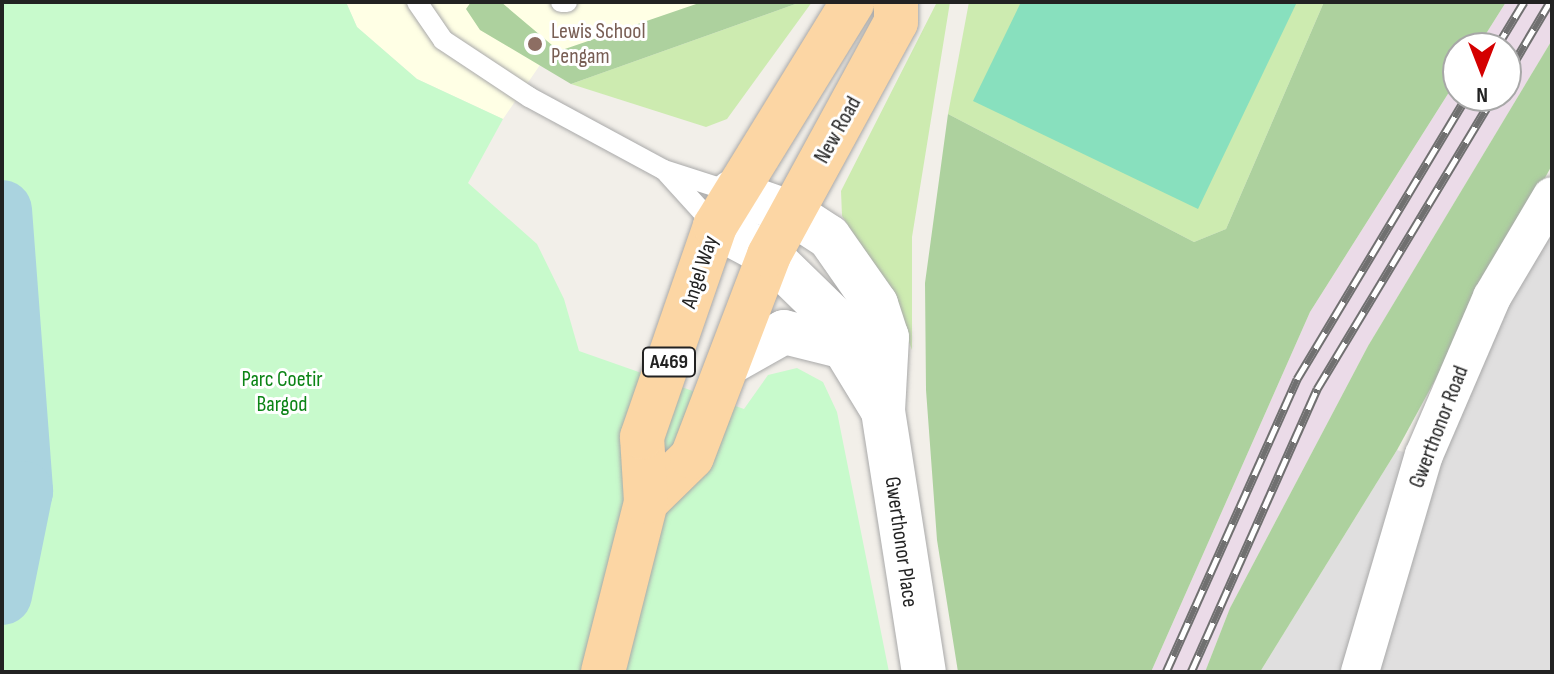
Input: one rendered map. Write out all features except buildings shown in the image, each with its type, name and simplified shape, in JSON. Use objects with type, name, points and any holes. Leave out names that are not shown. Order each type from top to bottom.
[{"type":"main road","name":"A469","points":[[724,209],[853,2]]},
{"type":"main road","name":"New Road","points":[[769,255],[896,22],[896,2]]},
{"type":"main road","name":"Angel Way","points":[[603,672],[646,502],[642,437],[724,209]]},
{"type":"main road","name":"A469","points":[[646,502],[692,457],[769,255]]},
{"type":"street","name":"Gwerthonor Road","points":[[1360,672],[1424,455],[1492,297],[1552,196]]},
{"type":"street","name":"Gwerthonor Place","points":[[724,209],[792,213],[829,237],[876,304],[887,337],[883,411],[924,672]]},
{"type":"street","name":"Gwerthonor Place","points":[[724,209],[841,325],[844,347],[883,411]]},
{"type":"street","points":[[729,363],[784,332],[844,347]]},
{"type":"lane","points":[[425,5],[443,40],[664,170],[724,209]]},
{"type":"lane","points":[[664,170],[724,209]]},
{"type":"shaded area","name":"Lewis School Pengam","points":[[346,2],[801,2],[542,62],[503,119],[417,79],[357,27]]},
{"type":"shaded area","points":[[1506,2],[1552,2],[1552,40],[1522,90],[1522,32],[1487,32]]},
{"type":"shaded area","points":[[1442,103],[1442,112],[1509,112],[1368,346],[1230,608],[1205,672],[1151,672],[1310,312]]},
{"type":"shaded area","points":[[1552,229],[1552,672],[1260,672],[1397,450],[1438,463],[1493,332]]},
{"type":"green space","name":"Parc Coetir Bargod","points":[[2,2],[346,2],[357,27],[417,79],[503,119],[468,183],[537,244],[564,299],[579,351],[744,409],[768,375],[797,368],[823,382],[837,412],[889,672],[2,672]]},
{"type":"green space","points":[[471,2],[501,2],[559,51],[702,2],[801,2],[571,84],[480,30],[466,9]]},
{"type":"green space","points":[[801,2],[812,2],[727,119],[706,127],[571,84]]},
{"type":"green space","points":[[937,2],[950,2],[912,237],[912,350],[886,282],[842,216],[841,191]]},
{"type":"green space","points":[[969,2],[1324,2],[1226,229],[1194,242],[948,114]]},
{"type":"green space","points":[[1021,2],[1297,2],[1198,209],[973,101]]},
{"type":"green space","points":[[1324,2],[1506,2],[1487,32],[1442,32],[1442,103],[1310,312],[1151,672],[958,672],[937,540],[926,390],[925,283],[948,114],[1194,242],[1226,229]]},
{"type":"green space","points":[[1552,40],[1552,165],[1397,450],[1260,672],[1205,672],[1230,608],[1368,346],[1509,112],[1522,112],[1522,90]]},
{"type":"waterway","points":[[2,210],[23,491],[2,595]]},
{"type":"railway","points":[[1506,32],[1524,2]]},
{"type":"railway","points":[[1522,49],[1550,2]]},
{"type":"railway","points":[[1166,672],[1297,379],[1457,112]]},
{"type":"railway","points":[[1191,672],[1317,389],[1484,112]]},
{"type":"place","name":"Lewis School Pengam","points":[[535,44]]}]
